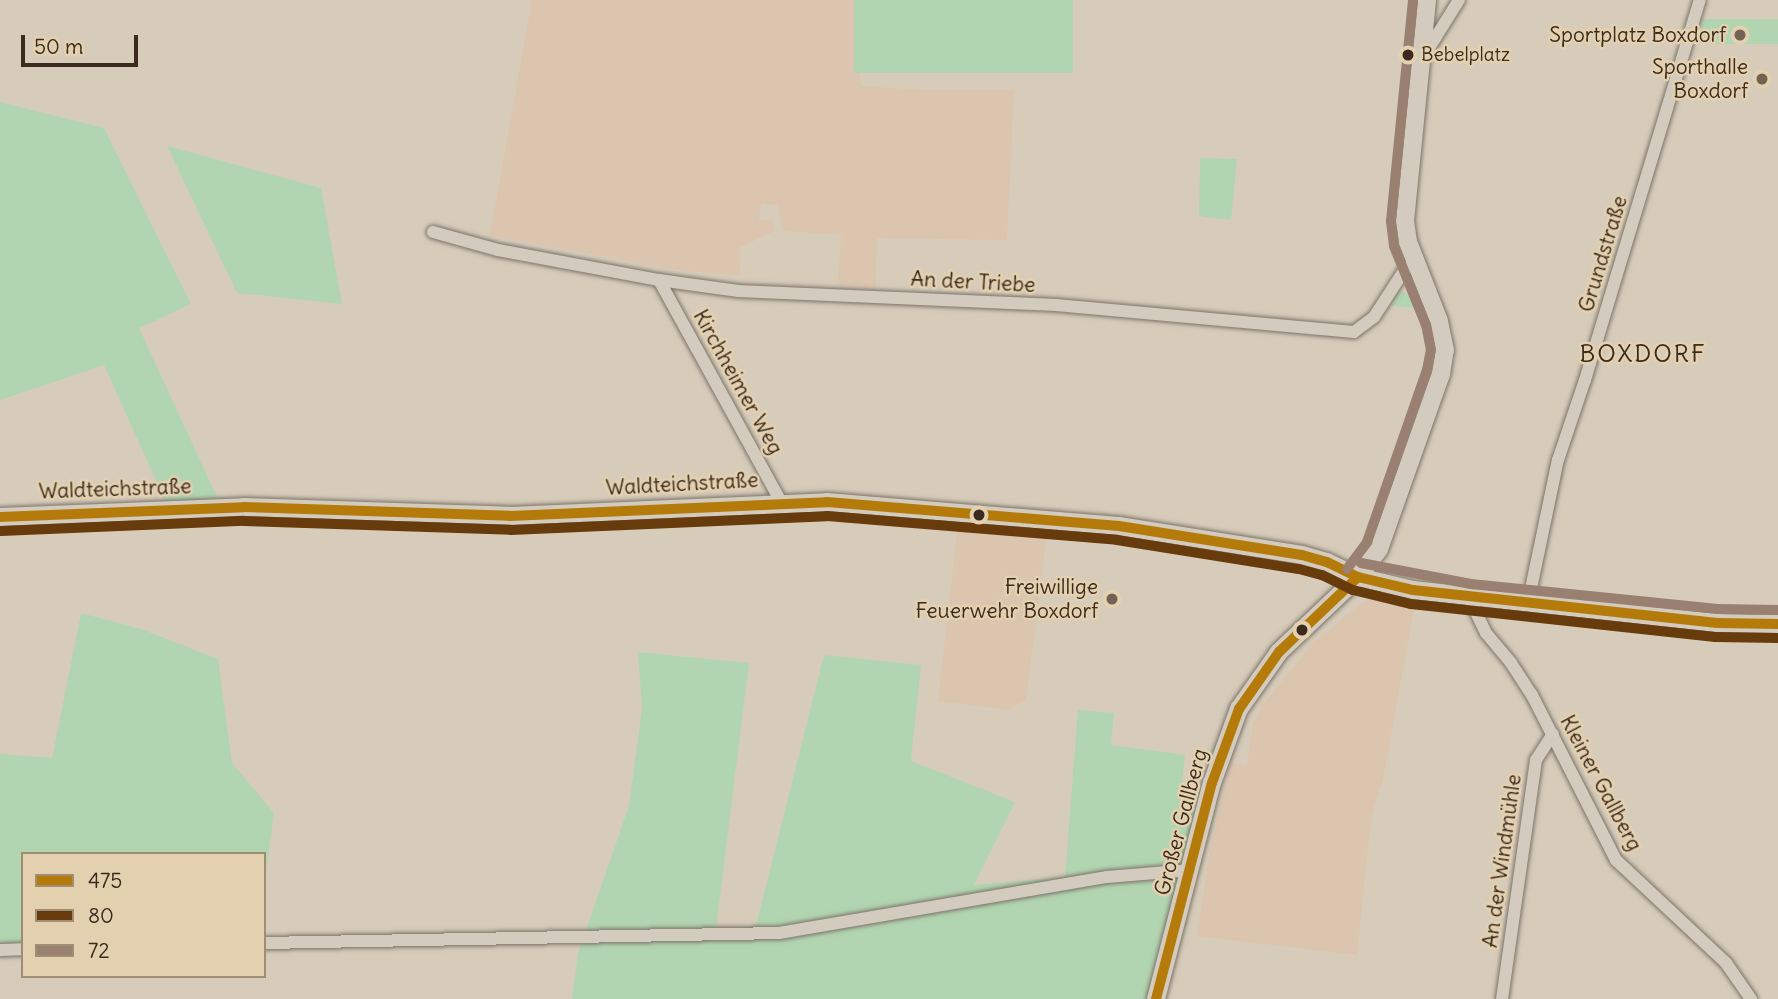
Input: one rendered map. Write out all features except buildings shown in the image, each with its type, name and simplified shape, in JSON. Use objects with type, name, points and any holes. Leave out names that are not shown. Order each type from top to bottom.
[{"type":"street","name":"Großer Gallberg","points":[[1156,999],[1192,870],[1212,783],[1240,709],[1279,652],[1358,577],[1379,550],[1441,374],[1445,349],[1439,321],[1416,263],[1405,221],[1427,0]]},
{"type":"street","points":[[1420,61],[1459,0]]},
{"type":"street","name":"Grundstraße","points":[[1528,603],[1558,460],[1588,372],[1700,0]]},
{"type":"street","name":"An der Triebe","points":[[433,232],[498,250],[664,281],[738,291],[1056,305],[1354,332],[1374,317],[1405,269],[1416,263]]},
{"type":"street","name":"Kirchheimer Weg","points":[[664,281],[781,502]]},
{"type":"street","name":"Waldteichstraße","points":[[0,517],[244,507],[510,516],[827,502],[1119,526],[1301,555],[1327,562],[1358,577],[1469,598],[1717,623],[1778,624]]},
{"type":"street","name":"Kleiner Gallberg","points":[[1469,598],[1486,633],[1511,663],[1553,734],[1616,860],[1726,963],[1752,999]]},
{"type":"street","name":"An der Windmühle","points":[[1502,999],[1536,760],[1553,734]]},
{"type":"street","points":[[266,943],[779,933],[1107,877],[1192,870]]},
{"type":"street","points":[[0,950],[21,949]]},
{"type":"shaded area","points":[[532,0],[854,0],[861,86],[922,90],[1014,90],[1007,240],[877,238],[876,290],[838,285],[841,235],[783,231],[778,205],[761,204],[759,220],[773,219],[774,231],[739,248],[740,276],[670,269],[490,235]]},
{"type":"shaded area","points":[[958,525],[1047,531],[1026,699],[1008,710],[938,701]]},
{"type":"shaded area","points":[[1376,597],[1415,603],[1383,779],[1371,818],[1357,955],[1197,936],[1209,857],[1230,763],[1247,765],[1252,727],[1262,705],[1314,642],[1360,604]]},
{"type":"green space","points":[[854,0],[1073,0],[1073,73],[854,73]]},
{"type":"green space","name":"Sportplatz Boxdorf","points":[[1702,19],[1778,19],[1778,44],[1702,44]]},
{"type":"green space","points":[[0,102],[104,128],[191,304],[139,328],[218,499],[166,503],[104,365],[0,400]]},
{"type":"green space","points":[[167,146],[321,188],[342,304],[237,293]]},
{"type":"green space","points":[[1200,158],[1237,159],[1231,220],[1199,216]]},
{"type":"green space","points":[[1404,292],[1416,298],[1420,308],[1391,306],[1397,294]]},
{"type":"green space","points":[[81,613],[141,629],[218,659],[232,763],[274,813],[266,871],[266,852],[21,852],[21,953],[0,955],[0,754],[52,758]]},
{"type":"green space","points":[[638,652],[749,663],[716,929],[756,926],[824,655],[921,665],[911,761],[1015,802],[974,885],[1065,877],[1078,710],[1114,713],[1111,745],[1185,755],[1181,793],[1200,796],[1185,863],[1074,876],[1181,876],[1147,999],[572,999],[578,953],[629,806],[642,709]]},
{"type":"transit line","name":"72","points":[[1347,569],[1367,542],[1427,370],[1431,350],[1426,325],[1394,246],[1391,221],[1413,0]]},
{"type":"transit line","name":"475","points":[[0,517],[244,507],[510,516],[827,502],[1119,526],[1302,555],[1327,562],[1358,577],[1413,590],[1717,623],[1778,624]]},
{"type":"transit line","name":"80","points":[[1,531],[244,521],[511,530],[827,516],[1117,540],[1299,569],[1322,575],[1353,590],[1411,604],[1715,637],[1778,638]]},
{"type":"transit line","name":"72","points":[[1361,563],[1471,584],[1718,609],[1778,610]]},
{"type":"transit line","name":"475","points":[[1156,999],[1212,783],[1239,709],[1279,652],[1358,577]]},
{"type":"place","name":"Sportplatz Boxdorf","points":[[1740,35]]},
{"type":"place","name":"Bebelplatz","points":[[1408,55]]},
{"type":"place","name":"Sporthalle Boxdorf","points":[[1762,79]]},
{"type":"place","name":"Freiwillige Feuerwehr Boxdorf","points":[[1112,599]]},
{"type":"district","name":"BOXDORF","points":[[1643,354]]}]
